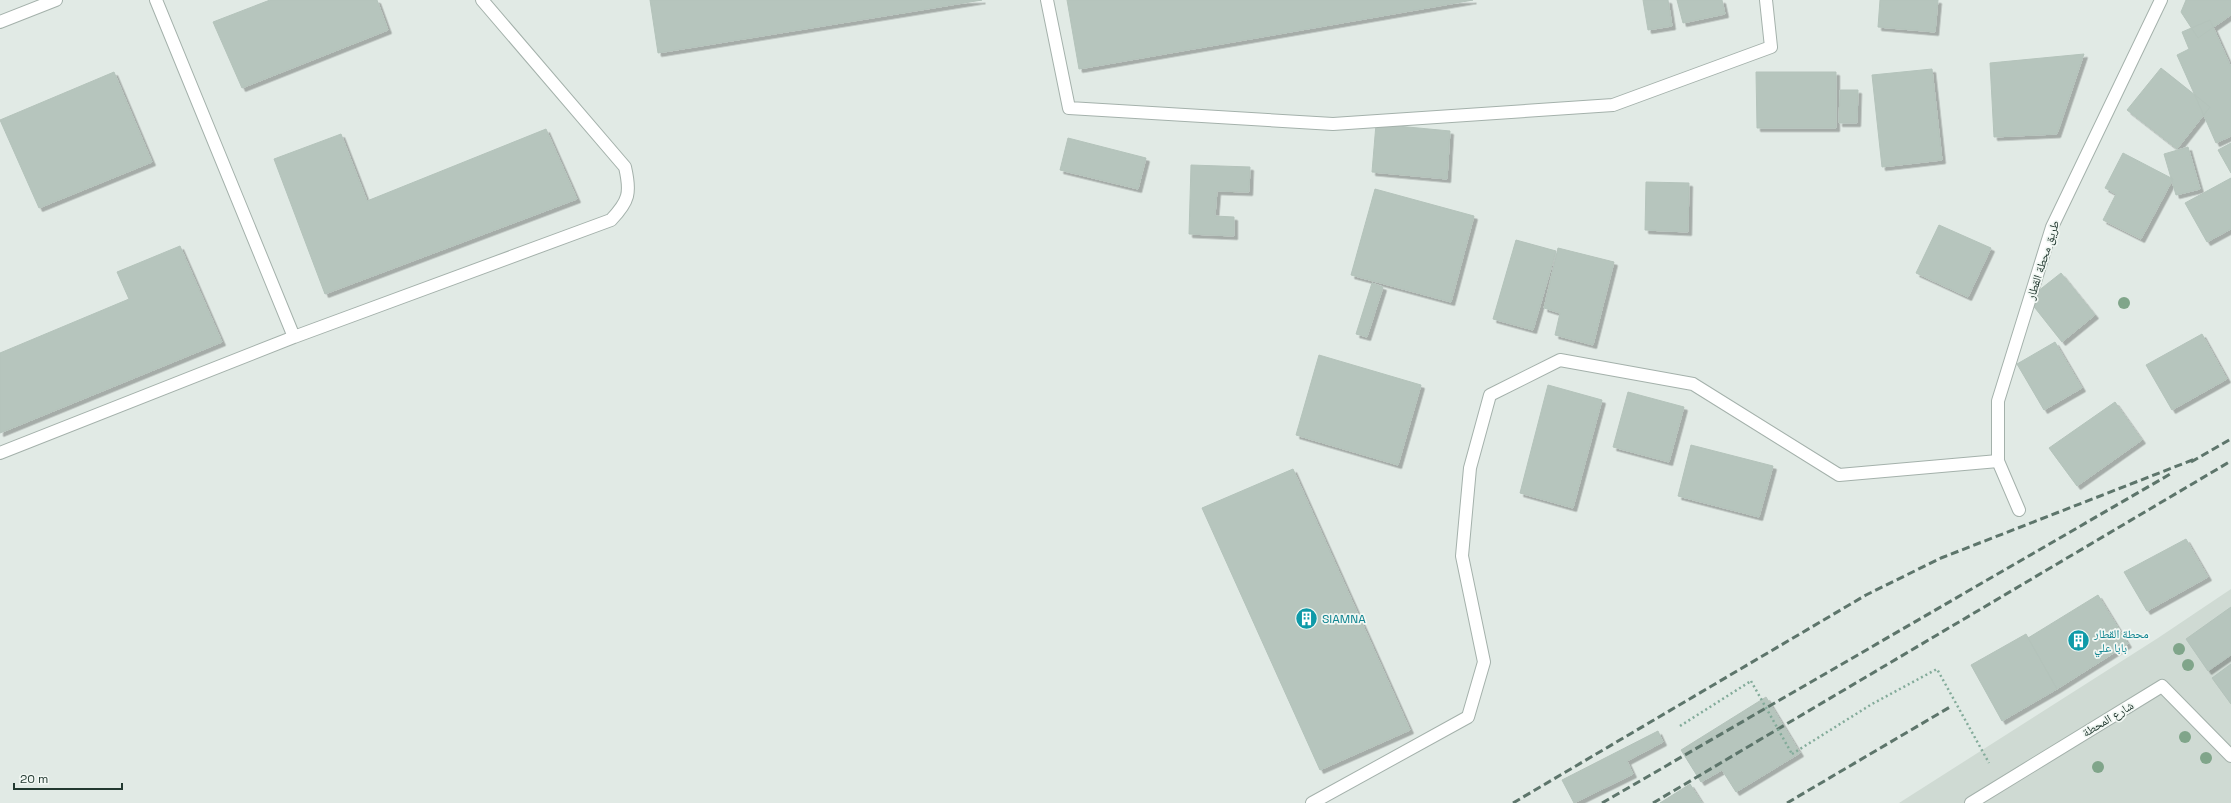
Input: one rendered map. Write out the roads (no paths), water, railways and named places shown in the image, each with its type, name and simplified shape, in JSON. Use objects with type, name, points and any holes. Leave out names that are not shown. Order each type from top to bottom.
[{"type":"street","points":[[0,22],[56,0]]},
{"type":"street","points":[[156,0],[294,337]]},
{"type":"street","points":[[0,454],[294,337],[611,220],[625,206],[630,187],[625,167],[482,0]]},
{"type":"street","points":[[1047,0],[1068,108],[1333,124],[1612,105],[1771,47],[1766,0]]},
{"type":"street","name":"طريق محطة القطار","points":[[2019,510],[1998,461],[1998,401],[2052,227],[2161,0]]},
{"type":"street","points":[[1312,803],[1468,717],[1484,662],[1462,556],[1470,468],[1490,395],[1560,360],[1693,384],[1839,475],[1998,461]]},
{"type":"street","name":"شارع المحطة","points":[[1971,803],[2162,686],[2231,756]]},
{"type":"railway","points":[[2191,462],[2231,439]]},
{"type":"railway","points":[[1513,803],[1866,595],[1941,558],[2195,459]]},
{"type":"railway","points":[[1653,803],[2231,461]]},
{"type":"railway","points":[[1602,803],[2172,473]]},
{"type":"railway","points":[[1787,803],[1950,707]]},
{"type":"place","name":"SIAMNA","points":[[1306,619]]},
{"type":"place","name":"محطة القطار بابا علي","points":[[2078,641]]}]
